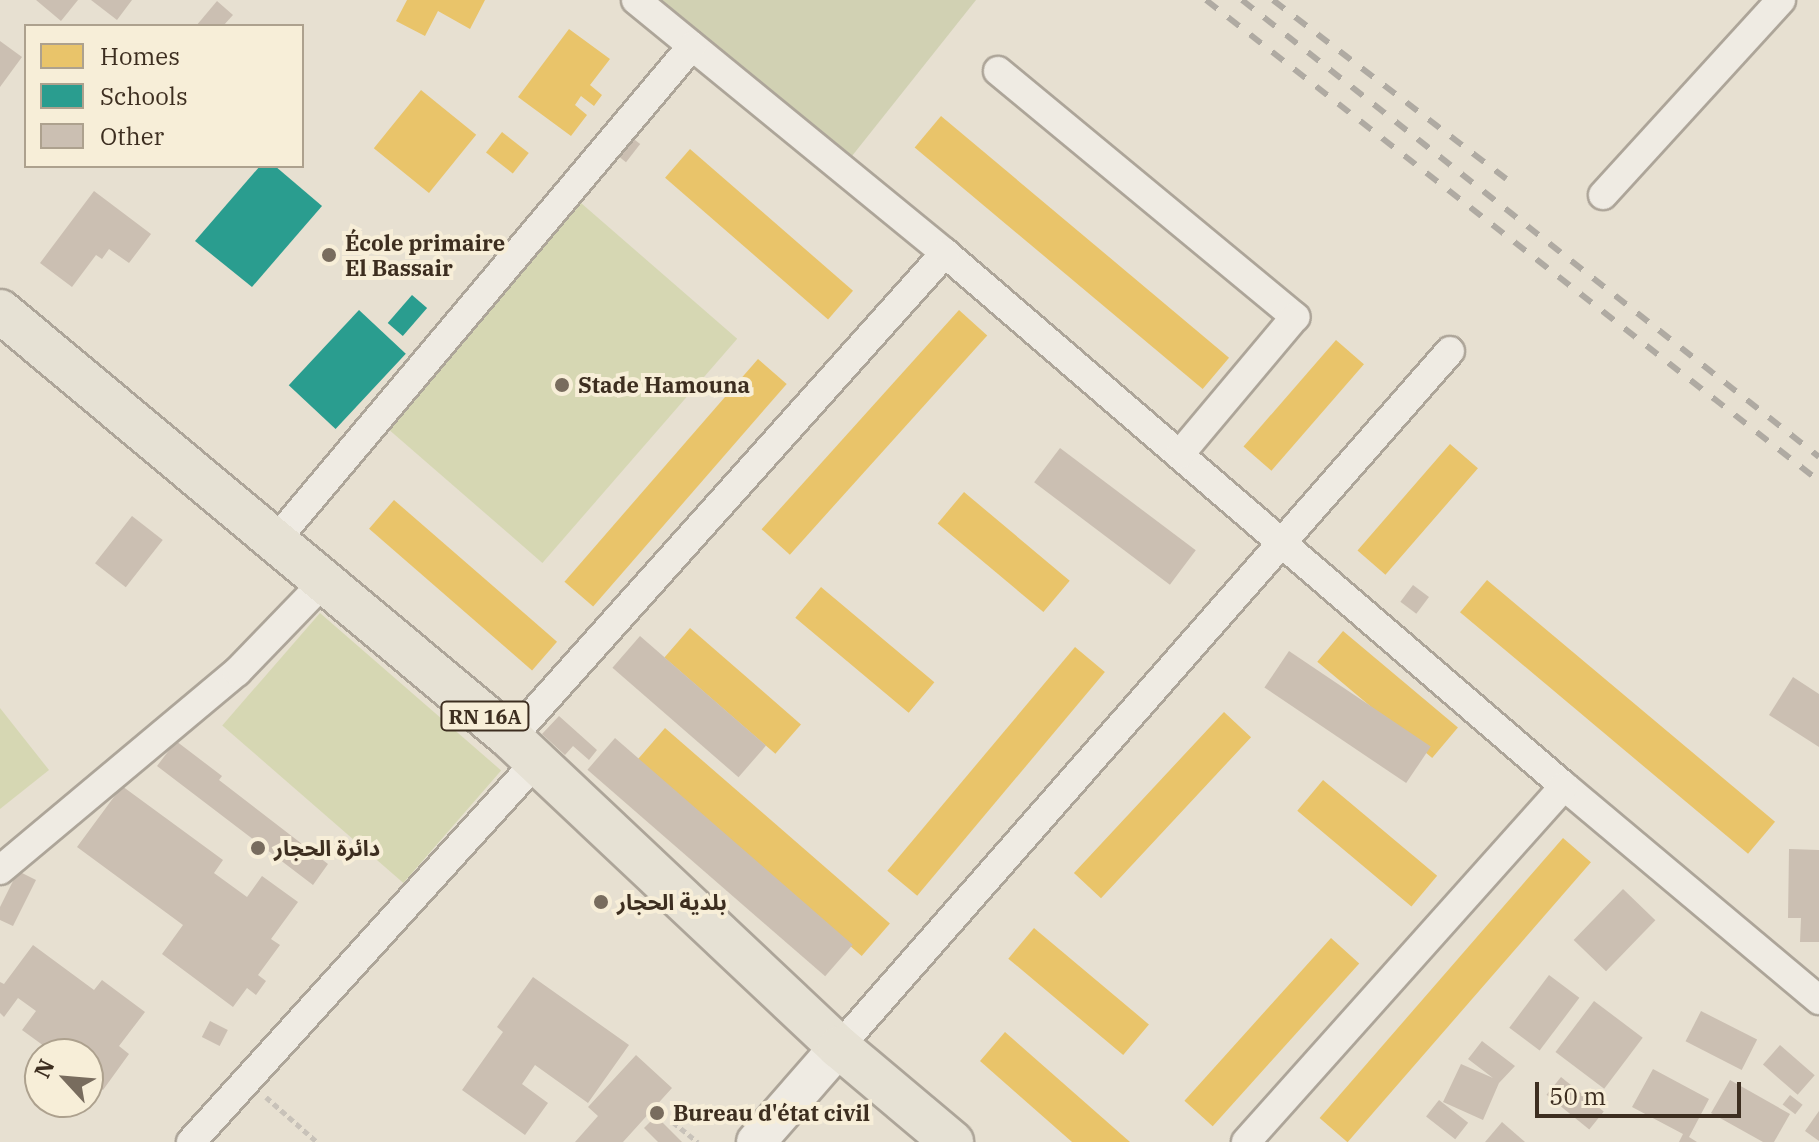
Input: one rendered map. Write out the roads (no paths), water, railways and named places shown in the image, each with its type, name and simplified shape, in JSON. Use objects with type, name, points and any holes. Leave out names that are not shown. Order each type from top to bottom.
[{"type":"main road","name":"RN 16A","points":[[0,311],[524,749],[839,1047],[952,1142]]},
{"type":"main road","points":[[756,1142],[839,1047]]},
{"type":"street","points":[[636,0],[945,253],[1564,786],[1819,1000]]},
{"type":"street","points":[[1603,195],[1781,0]]},
{"type":"street","points":[[275,541],[692,46]]},
{"type":"street","points":[[998,71],[1295,317],[1180,454]]},
{"type":"street","points":[[191,1142],[247,1080],[945,253]]},
{"type":"street","points":[[839,1047],[1450,351]]},
{"type":"street","points":[[0,870],[237,672],[324,582]]},
{"type":"street","points":[[1246,1142],[1564,786]]},
{"type":"railway","points":[[1206,0],[1819,481]]},
{"type":"railway","points":[[1242,0],[1819,457]]},
{"type":"railway","points":[[1273,0],[1506,179]]},
{"type":"place","name":"École primaire El Bassair","points":[[329,255]]},
{"type":"place","name":"Stade Hamouna","points":[[562,385]]},
{"type":"place","name":"دائرة الحجار","points":[[258,848]]},
{"type":"place","name":"بلدية الحجار","points":[[601,902]]},
{"type":"place","name":"Bureau d'état civil","points":[[657,1113]]}]
